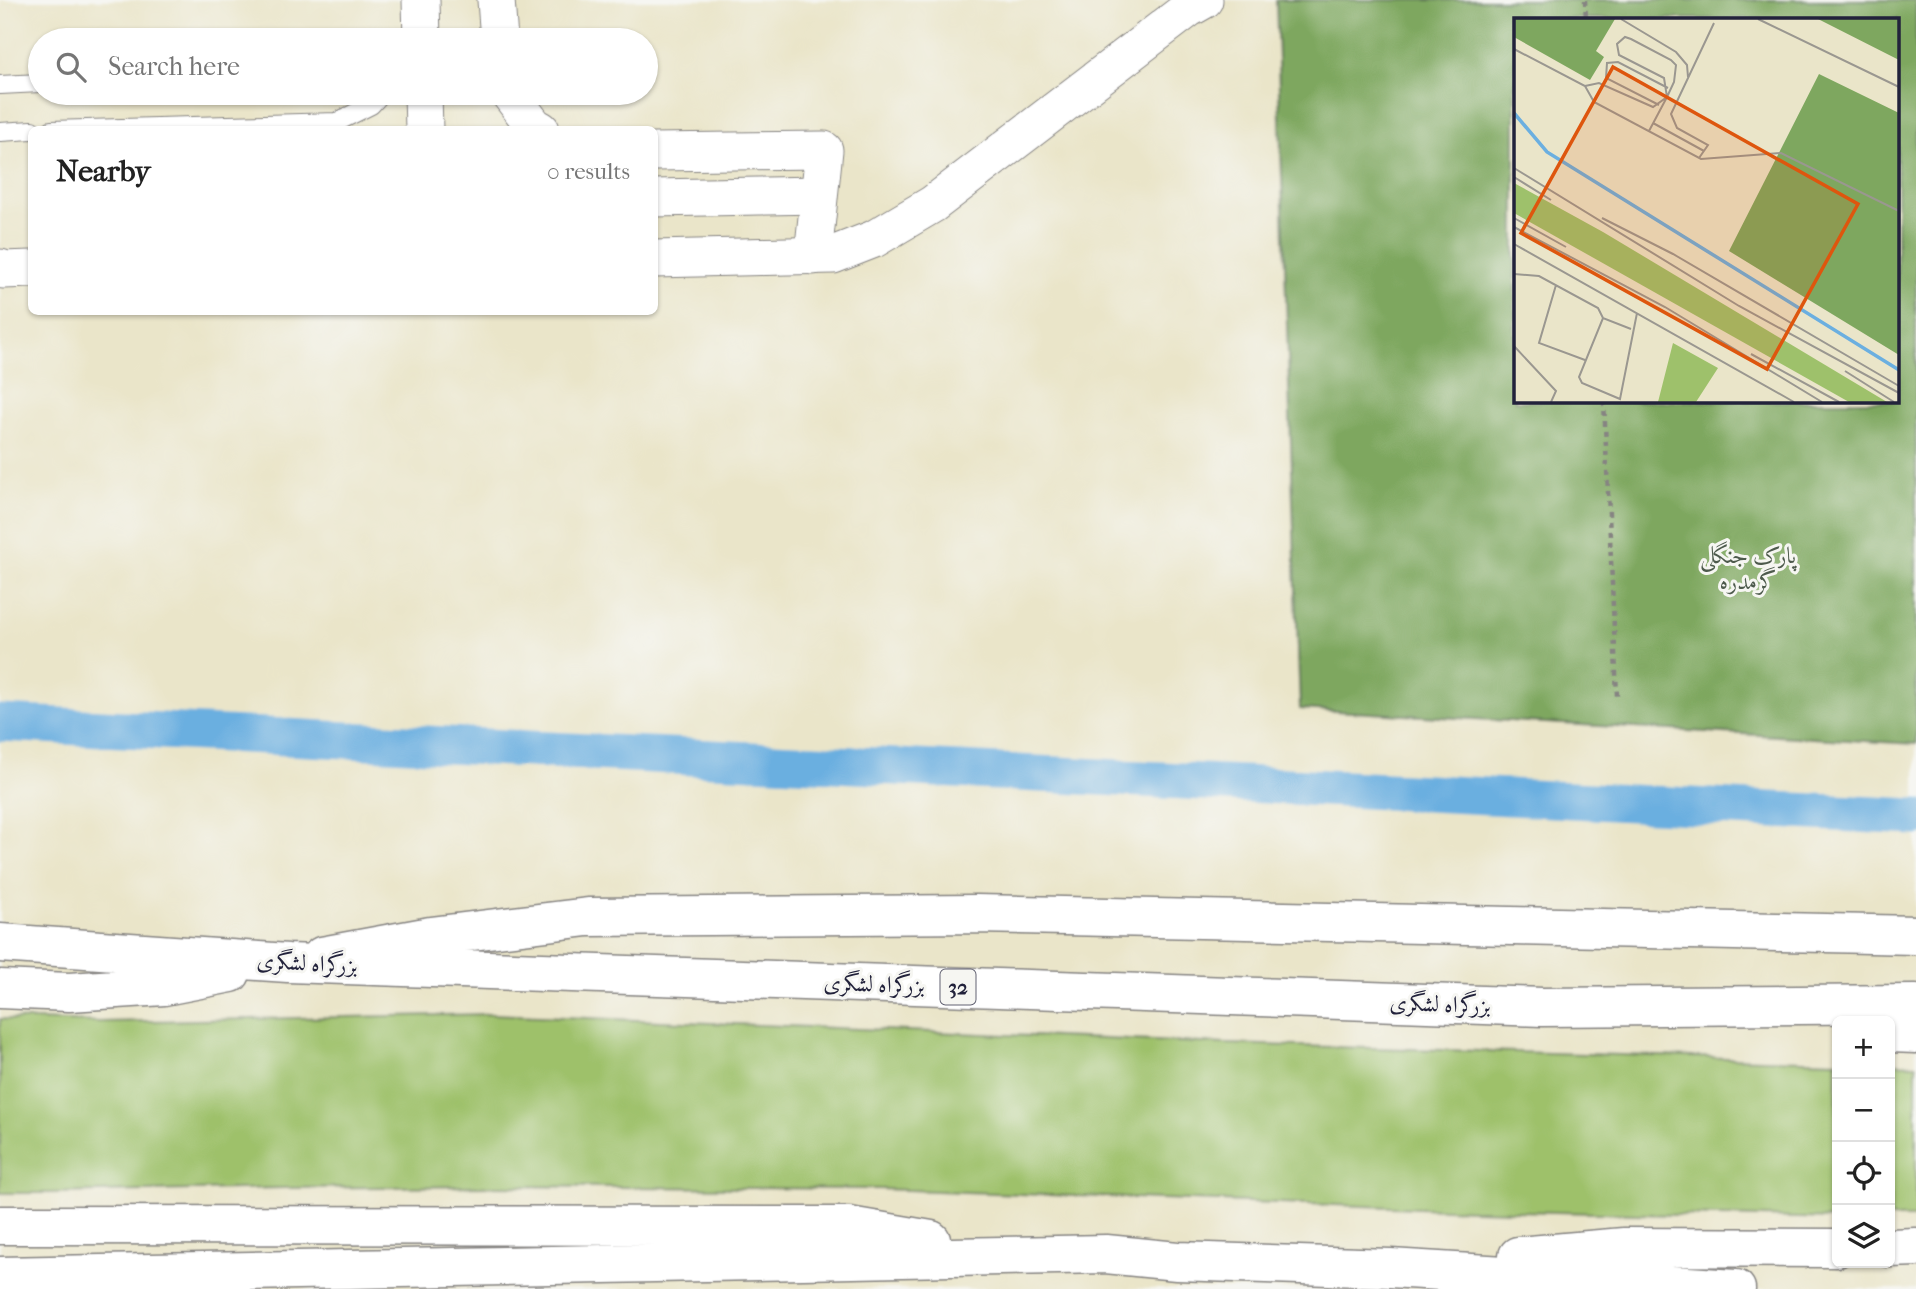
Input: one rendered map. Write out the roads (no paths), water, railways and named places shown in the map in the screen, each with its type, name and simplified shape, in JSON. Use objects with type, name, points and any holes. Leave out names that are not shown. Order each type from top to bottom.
[{"type":"main road","points":[[0,989],[69,992],[164,986],[431,936],[588,917],[976,914],[1916,935]]},
{"type":"main road","name":"بزرگراه لشگری","points":[[0,943],[288,963],[1542,1007],[1916,1003]]},
{"type":"main road","points":[[1542,1007],[1832,1029]]},
{"type":"main road","points":[[1895,1032],[1916,1034]]},
{"type":"main road","points":[[0,1226],[849,1226],[1030,1255]]},
{"type":"main road","points":[[1390,1268],[1624,1247],[1832,1248]]},
{"type":"main road","points":[[1895,1248],[1916,1247]]},
{"type":"main road","points":[[0,1276],[1106,1254],[1177,1261],[1390,1268],[1736,1289]]},
{"type":"street","points":[[420,28],[421,0]]},
{"type":"street","points":[[496,0],[498,28]]},
{"type":"street","points":[[658,259],[833,255],[874,239],[933,204],[1204,0]]},
{"type":"street","points":[[424,105],[424,126]]},
{"type":"street","points":[[518,105],[534,126]]},
{"type":"street","points":[[658,152],[824,150],[813,256]]},
{"type":"street","points":[[658,198],[819,195]]},
{"type":"street","points":[[0,268],[28,269]]},
{"type":"lane","points":[[0,85],[28,84]]},
{"type":"lane","points":[[194,126],[337,122],[371,105]]},
{"type":"lane","points":[[0,132],[28,130]]},
{"type":"waterway","points":[[0,723],[1916,817]]},
{"type":"park label","name":"پارک جنگلی گرمدره","points":[[1748,568]]}]
